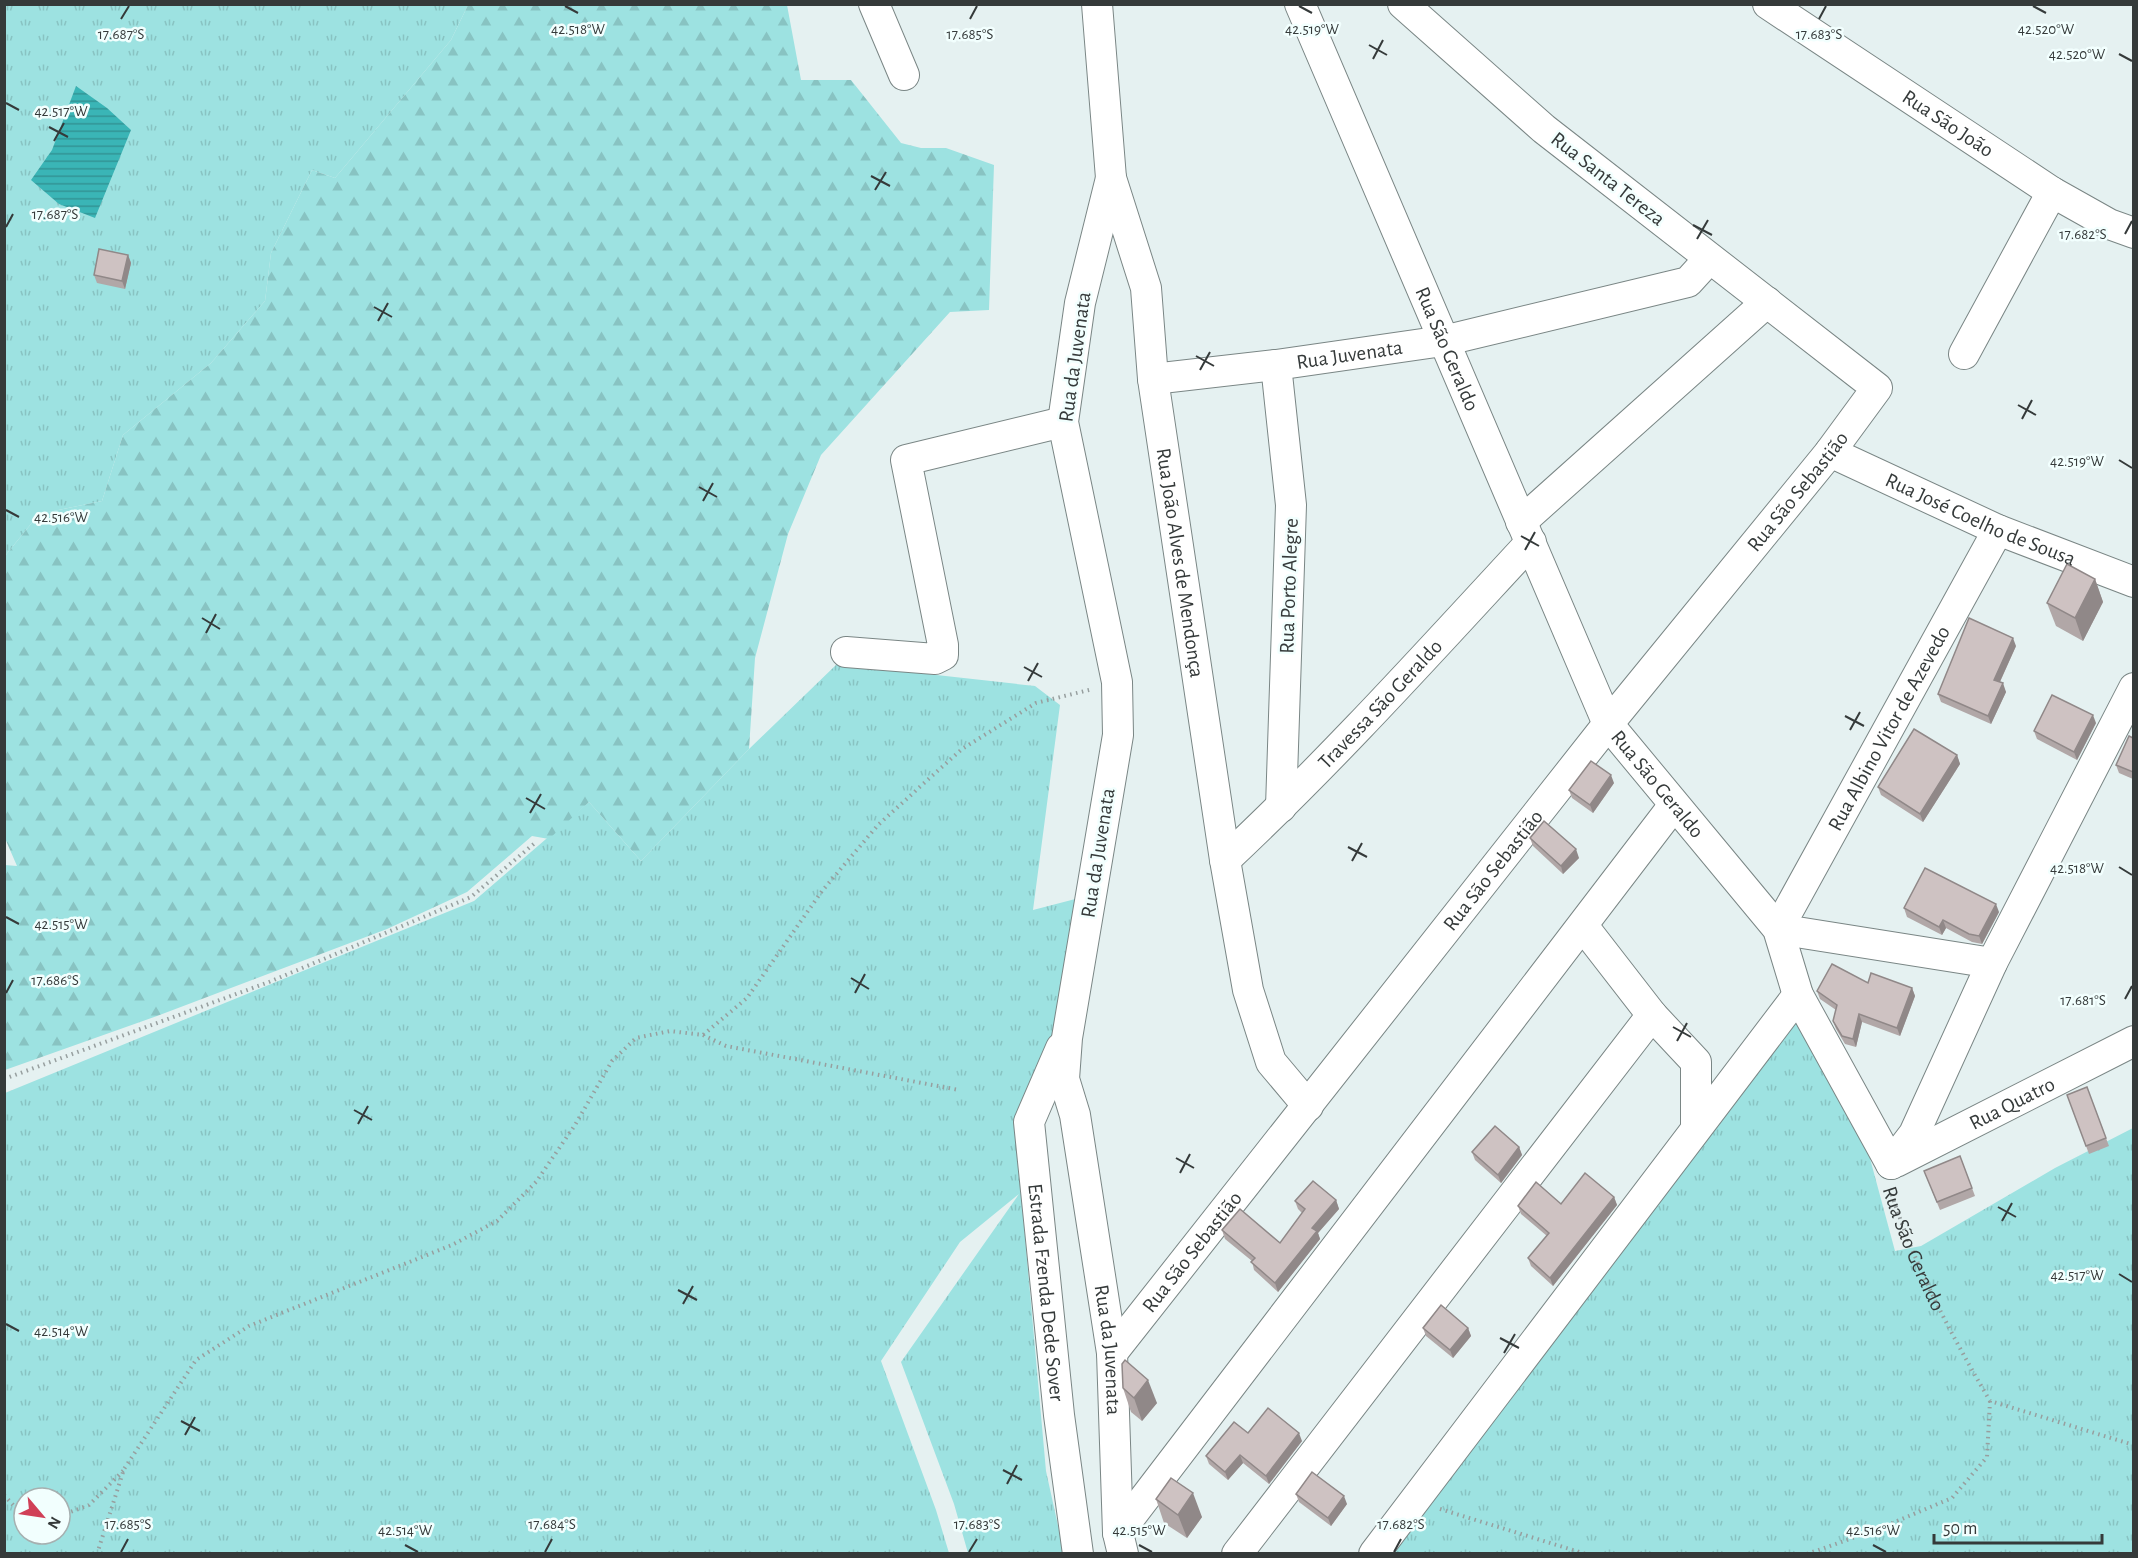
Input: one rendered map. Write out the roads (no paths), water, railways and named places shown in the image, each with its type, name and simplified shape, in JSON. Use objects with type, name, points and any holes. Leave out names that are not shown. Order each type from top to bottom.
[{"type":"street","points":[[874,4],[904,75]]},
{"type":"street","name":"Rua João Alves de Mendonça","points":[[1096,4],[1111,178],[1146,288],[1153,379],[1225,860],[1256,1023],[1271,1062],[1308,1106]]},
{"type":"street","name":"Rua Santa Tereza","points":[[1403,4],[1544,129],[1877,388]]},
{"type":"street","name":"Rua São João","points":[[1768,4],[2052,192],[2109,224],[2133,233]]},
{"type":"street","name":"Rua São Geraldo","points":[[1310,12],[1443,341],[1608,724],[1778,929],[1798,994],[1891,1164]]},
{"type":"street","name":"Rua da Juvenata","points":[[1111,178],[1080,303],[1063,422],[1117,682],[1118,735],[1067,1038],[1064,1079],[1076,1115],[1112,1353],[1121,1543]]},
{"type":"street","points":[[1964,354],[2052,192]]},
{"type":"street","name":"Rua Juvenata","points":[[1153,379],[1276,365],[1443,341],[1688,282],[1709,259]]},
{"type":"street","name":"Travessa São Geraldo","points":[[1225,860],[1281,807],[1526,532],[1767,302]]},
{"type":"street","name":"Rua Porto Alegre","points":[[1276,365],[1291,505],[1281,807]]},
{"type":"street","name":"Rua São Sebastião","points":[[1112,1353],[1608,724],[1830,452],[1877,388]]},
{"type":"street","points":[[846,652],[935,659],[943,655],[943,645],[906,460],[1063,422]]},
{"type":"street","name":"Rua José Coelho de Sousa","points":[[1830,452],[1998,530],[2133,582]]},
{"type":"street","name":"Rua Albino Vitor de Azevedo","points":[[1778,929],[1998,530]]},
{"type":"street","points":[[1891,1164],[1914,1134],[1992,963],[2133,688]]},
{"type":"street","points":[[1121,1543],[1674,805]]},
{"type":"street","points":[[1583,926],[1652,1015],[1695,1062],[1696,1126]]},
{"type":"street","points":[[1778,929],[1992,963]]},
{"type":"street","points":[[1374,1554],[1798,994]]},
{"type":"street","points":[[1237,1554],[1652,1015]]},
{"type":"street","name":"Estrada Fzenda Dede Sover","points":[[1067,1038],[1053,1063],[1029,1122],[1059,1415],[1078,1554]]},
{"type":"street","name":"Rua Quatro","points":[[1891,1164],[2133,1041]]}]
